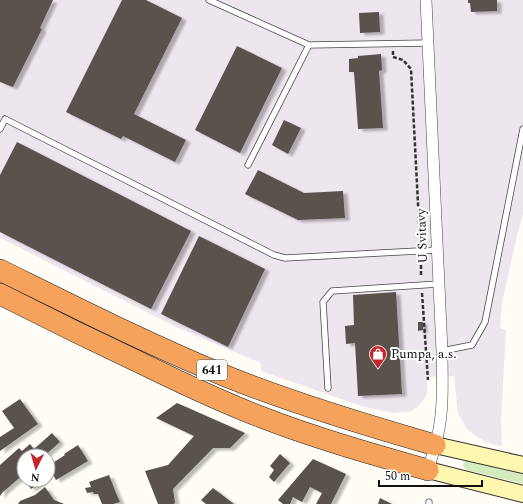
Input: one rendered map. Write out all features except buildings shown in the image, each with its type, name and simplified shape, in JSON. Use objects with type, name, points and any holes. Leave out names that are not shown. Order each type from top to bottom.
[{"type":"highway","name":"641","points":[[0,270],[118,328],[229,377],[335,416],[435,445]]},
{"type":"highway","name":"641","points":[[0,294],[218,400],[312,436],[428,470]]},
{"type":"main road","name":"641","points":[[435,445],[523,465]]},
{"type":"main road","name":"641","points":[[428,470],[523,494]]},
{"type":"street","name":"U Svitavy","points":[[426,0],[442,351],[442,407],[438,434],[428,470]]},
{"type":"lane","points":[[209,0],[309,45],[428,43]]},
{"type":"lane","points":[[248,165],[309,45]]},
{"type":"lane","points":[[0,129],[5,119],[274,255],[285,258],[437,250]]},
{"type":"lane","points":[[442,351],[472,345],[485,322],[523,128]]},
{"type":"lane","points":[[328,388],[323,302],[332,291],[438,284]]},
{"type":"path","points":[[392,44],[393,57],[403,60],[411,69],[428,380]]},
{"type":"shaded area","points":[[0,0],[523,0],[523,214],[502,303],[500,328],[506,330],[501,422],[502,446],[494,445],[478,438],[467,429],[458,414],[454,376],[427,377],[427,394],[423,401],[411,411],[394,413],[364,407],[261,371],[261,363],[178,328],[0,238]]},
{"type":"green space","points":[[467,460],[523,473],[523,484],[467,470],[463,466],[464,462]]},
{"type":"place","name":"Pumpa, a.s.","points":[[378,369]]}]
